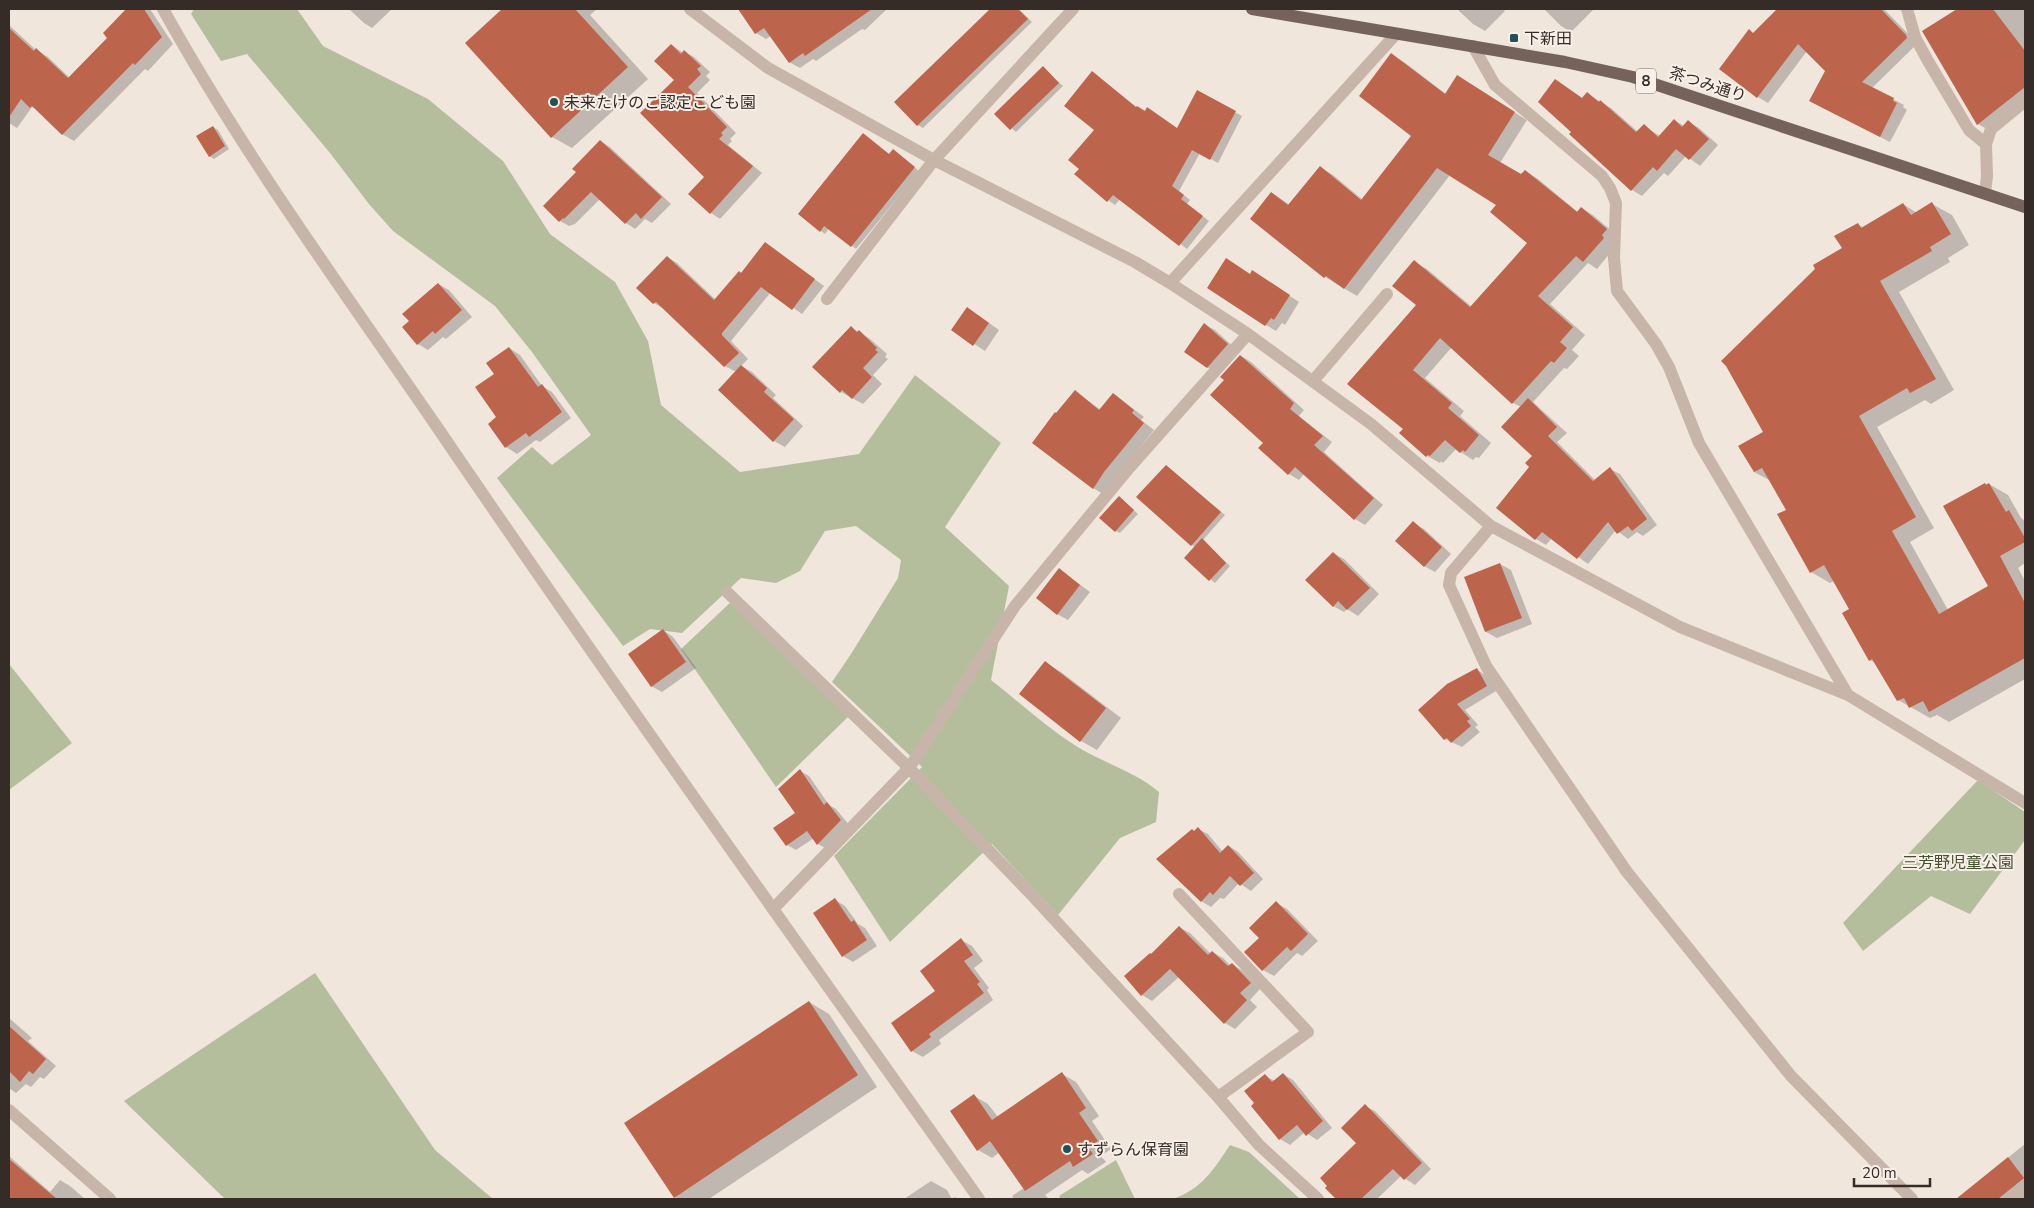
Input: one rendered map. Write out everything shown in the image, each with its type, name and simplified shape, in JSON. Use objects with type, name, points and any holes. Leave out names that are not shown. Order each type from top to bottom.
[{"type":"main road","name":"茶つみ通り","points":[[1252,9],[1284,12],[1396,34],[1565,62],[1633,76],[2025,207]]},
{"type":"street","points":[[163,9],[224,112],[279,196],[501,521],[979,1199]]},
{"type":"street","points":[[690,9],[768,68],[934,160],[1136,262],[1170,283],[1248,334],[1371,424],[1491,526],[1680,626],[1848,695],[2025,802]]},
{"type":"street","points":[[827,299],[934,160],[1073,9]]},
{"type":"street","points":[[1907,9],[1915,37],[1928,61],[1969,130],[1986,144]]},
{"type":"street","points":[[1170,283],[1396,34]]},
{"type":"street","points":[[1473,46],[1495,85],[1602,176],[1610,188],[1616,203],[1614,258],[1617,291],[1656,344],[1669,367],[1699,443],[1848,695]]},
{"type":"street","points":[[1985,193],[1987,176],[1986,144],[1991,129],[2025,101]]},
{"type":"street","points":[[1313,381],[1386,294]]},
{"type":"street","points":[[773,909],[909,768],[1015,606],[1130,467],[1248,334]]},
{"type":"street","points":[[1491,526],[1451,572],[1449,585],[1486,666],[1627,872],[1791,1076],[1912,1199]]},
{"type":"street","points":[[728,592],[909,768],[1029,892],[1218,1097],[1259,1145],[1318,1199]]},
{"type":"street","points":[[1179,894],[1308,1032],[1218,1097]]},
{"type":"street","points":[[9,1110],[110,1199]]},
{"type":"street","points":[[2012,1199],[2025,1190]]},
{"type":"green space","points":[[194,9],[297,9],[323,46],[428,99],[503,161],[550,234],[615,282],[648,341],[661,405],[740,472],[859,454],[915,375],[1001,443],[945,527],[1009,586],[991,680],[1065,739],[1086,752],[1139,778],[1159,792],[1156,822],[1120,838],[1058,915],[992,844],[890,942],[834,856],[922,767],[832,682],[898,578],[901,560],[856,526],[825,531],[800,571],[776,583],[741,578],[682,633],[650,629],[623,646],[497,478],[532,447],[552,465],[591,435],[532,352],[495,306],[393,231],[247,54],[221,61],[191,14]]},
{"type":"green space","points":[[733,600],[850,715],[776,787],[681,649]]},
{"type":"green space","points":[[9,664],[72,743],[9,790]]},
{"type":"green space","name":"三芳野児童公園","points":[[1978,780],[2025,812],[2025,840],[1970,914],[1931,896],[1863,951],[1843,923]]},
{"type":"green space","points":[[315,973],[435,1150],[493,1199],[225,1199],[124,1101]]},
{"type":"green space","points":[[1230,1145],[1249,1152],[1300,1199],[1173,1199],[1200,1184],[1213,1170]]},
{"type":"green space","points":[[1116,1160],[1135,1199],[1061,1199],[1059,1196]]},
{"type":"building","points":[[126,9],[144,9],[162,37],[135,65],[133,63],[62,135],[32,106],[30,108],[21,99],[9,117],[9,28],[34,51],[36,48],[68,78],[107,38],[103,33]]},
{"type":"building","name":"未来たけのこ認定こども園","points":[[502,9],[575,9],[628,67],[551,138],[465,43]]},
{"type":"building","points":[[738,9],[872,9],[805,56],[803,53],[789,63],[764,28],[755,34]]},
{"type":"building","points":[[990,9],[1018,9],[1028,19],[917,126],[894,102]]},
{"type":"building","points":[[1777,9],[1881,9],[1906,35],[1907,38],[1862,82],[1894,98],[1893,101],[1897,103],[1880,137],[1809,101],[1825,71],[1798,44],[1757,98],[1719,69],[1749,29],[1753,33]]},
{"type":"building","points":[[1957,9],[1993,9],[2025,51],[2025,87],[1977,125],[1922,31]]},
{"type":"building","points":[[671,44],[681,54],[684,50],[701,66],[697,69],[701,74],[688,87],[727,127],[721,133],[723,135],[719,139],[753,166],[710,214],[688,194],[704,177],[640,113],[674,80],[654,61]]},
{"type":"building","points":[[1391,53],[1445,94],[1457,75],[1515,112],[1488,155],[1521,174],[1525,170],[1577,212],[1581,207],[1607,229],[1602,235],[1604,238],[1583,262],[1576,256],[1538,296],[1573,327],[1560,342],[1567,348],[1554,363],[1551,361],[1512,404],[1440,338],[1413,370],[1452,403],[1448,408],[1479,435],[1465,452],[1463,450],[1460,453],[1445,440],[1430,456],[1426,457],[1399,433],[1403,429],[1347,384],[1416,305],[1392,286],[1414,260],[1470,307],[1527,243],[1490,212],[1496,205],[1437,168],[1344,289],[1326,276],[1324,278],[1250,219],[1271,192],[1288,205],[1320,166],[1361,200],[1411,136],[1359,96]]},
{"type":"building","points":[[1043,66],[1059,83],[1010,130],[994,114]]},
{"type":"building","points":[[1092,71],[1136,107],[1145,111],[1147,107],[1177,128],[1197,90],[1236,111],[1210,160],[1192,150],[1172,186],[1184,195],[1181,199],[1203,216],[1179,246],[1113,195],[1107,202],[1074,174],[1079,169],[1068,160],[1094,130],[1064,106]]},
{"type":"building","points":[[1555,79],[1582,98],[1587,92],[1599,102],[1600,100],[1636,132],[1644,124],[1658,137],[1674,119],[1682,127],[1688,120],[1709,139],[1689,160],[1676,149],[1657,171],[1653,167],[1631,191],[1569,134],[1571,132],[1538,102]]},
{"type":"building","points":[[213,126],[225,146],[209,157],[196,136]]},
{"type":"building","points":[[863,133],[889,154],[893,149],[915,167],[851,247],[824,226],[820,232],[798,214]]},
{"type":"building","points":[[600,140],[662,197],[641,219],[636,213],[625,224],[591,192],[559,222],[543,206],[576,172],[572,169]]},
{"type":"building","points":[[1932,202],[1951,234],[1930,247],[1932,251],[1880,281],[1936,379],[1910,393],[1907,388],[1859,416],[1916,517],[1892,531],[1939,614],[1988,586],[1943,506],[1985,483],[1986,485],[1989,483],[2006,512],[2009,510],[2025,538],[2025,542],[2000,556],[2025,603],[2025,658],[1929,712],[1923,701],[1909,708],[1904,698],[1897,701],[1872,659],[1869,661],[1842,613],[1849,609],[1824,565],[1810,573],[1777,514],[1786,510],[1762,468],[1754,472],[1738,446],[1763,432],[1726,366],[1721,361],[1815,269],[1813,265],[1842,248],[1834,236],[1858,223],[1861,228],[1903,203],[1911,215]]},
{"type":"building","points":[[765,242],[815,279],[792,310],[761,287],[722,333],[739,353],[724,367],[656,302],[653,304],[636,288],[667,256],[714,300],[739,271],[741,273]]},
{"type":"building","points":[[1226,258],[1250,274],[1252,270],[1290,295],[1274,320],[1271,318],[1265,326],[1207,288]]},
{"type":"building","points":[[438,283],[462,310],[435,334],[433,331],[417,345],[402,327],[409,321],[402,314]]},
{"type":"building","points":[[967,307],[989,323],[973,346],[951,330]]},
{"type":"building","points":[[1204,323],[1228,344],[1207,368],[1184,352]]},
{"type":"building","points":[[851,326],[857,332],[859,330],[877,348],[875,350],[878,352],[863,368],[872,377],[852,399],[842,390],[840,393],[812,367]]},
{"type":"building","points":[[509,347],[538,387],[542,384],[562,412],[529,437],[526,433],[505,448],[488,424],[496,417],[475,387],[494,374],[486,363]]},
{"type":"building","points":[[1240,355],[1294,403],[1290,409],[1323,436],[1314,445],[1374,498],[1354,520],[1295,467],[1288,475],[1258,448],[1263,443],[1210,395],[1224,380],[1220,377]]},
{"type":"building","points":[[741,365],[767,388],[764,392],[794,419],[773,442],[718,390]]},
{"type":"building","points":[[1075,390],[1099,410],[1113,393],[1134,410],[1132,413],[1144,423],[1104,472],[1093,489],[1032,443],[1055,412]]},
{"type":"building","points":[[1528,398],[1557,427],[1548,436],[1593,481],[1610,467],[1647,519],[1632,531],[1628,526],[1617,534],[1608,522],[1577,559],[1542,532],[1535,540],[1496,508],[1529,467],[1525,463],[1532,456],[1501,427]]},
{"type":"building","points":[[1166,465],[1221,512],[1191,546],[1136,497]]},
{"type":"building","points":[[1119,496],[1134,510],[1115,532],[1099,518]]},
{"type":"building","points":[[1413,521],[1442,547],[1424,567],[1395,541]]},
{"type":"building","points":[[1202,538],[1226,563],[1209,581],[1184,558]]},
{"type":"building","points":[[1333,552],[1370,588],[1347,610],[1338,601],[1333,607],[1305,580]]},
{"type":"building","points":[[1500,563],[1522,618],[1485,632],[1464,577]]},
{"type":"building","points":[[1059,568],[1080,585],[1057,615],[1036,598]]},
{"type":"building","points":[[663,629],[686,662],[651,687],[628,654]]},
{"type":"building","points":[[1045,661],[1106,708],[1080,742],[1019,694]]},
{"type":"building","points":[[1477,668],[1487,686],[1457,704],[1470,719],[1467,721],[1471,726],[1451,743],[1447,738],[1444,740],[1418,710],[1447,684]]},
{"type":"building","points":[[800,769],[824,805],[827,802],[841,820],[817,845],[807,831],[786,846],[773,828],[795,813],[778,789]]},
{"type":"building","points":[[1198,827],[1220,853],[1228,845],[1254,873],[1240,886],[1230,876],[1213,895],[1210,892],[1201,902],[1156,859],[1192,829],[1194,831]]},
{"type":"building","points":[[835,898],[851,922],[854,920],[867,940],[842,957],[813,913]]},
{"type":"building","points":[[1276,901],[1308,934],[1291,951],[1287,947],[1262,971],[1244,952],[1259,938],[1249,928]]},
{"type":"building","points":[[1179,926],[1208,955],[1212,951],[1228,966],[1232,963],[1251,983],[1240,993],[1247,1000],[1224,1024],[1170,969],[1141,996],[1124,976],[1151,954]]},
{"type":"building","points":[[961,938],[973,955],[964,961],[980,982],[977,984],[984,993],[929,1034],[931,1037],[911,1052],[891,1023],[935,991],[920,971]]},
{"type":"building","points":[[809,1001],[858,1075],[674,1198],[624,1123]]},
{"type":"building","points":[[9,1026],[46,1059],[33,1074],[29,1071],[20,1082],[9,1071]]},
{"type":"building","points":[[1062,1072],[1086,1108],[1079,1113],[1098,1141],[1088,1147],[1093,1154],[1073,1167],[1070,1161],[1025,1191],[990,1141],[977,1151],[950,1111],[974,1094],[992,1120]]},
{"type":"building","points":[[1283,1073],[1323,1121],[1306,1136],[1297,1125],[1279,1140],[1251,1106],[1254,1103],[1244,1091],[1265,1074],[1272,1082]]},
{"type":"building","points":[[1365,1104],[1422,1163],[1404,1180],[1393,1169],[1361,1199],[1336,1199],[1325,1188],[1327,1186],[1320,1178],[1356,1143],[1341,1128]]},
{"type":"building","points":[[2008,1157],[2024,1178],[1998,1199],[1956,1199]]},
{"type":"building","points":[[9,1159],[57,1199],[9,1199]]},
{"type":"place","name":"下新田","points":[[1514,38]]},
{"type":"place","name":"未来たけのこ認定こども園","points":[[554,102]]},
{"type":"place","name":"すずらん保育園","points":[[1067,1149]]}]
